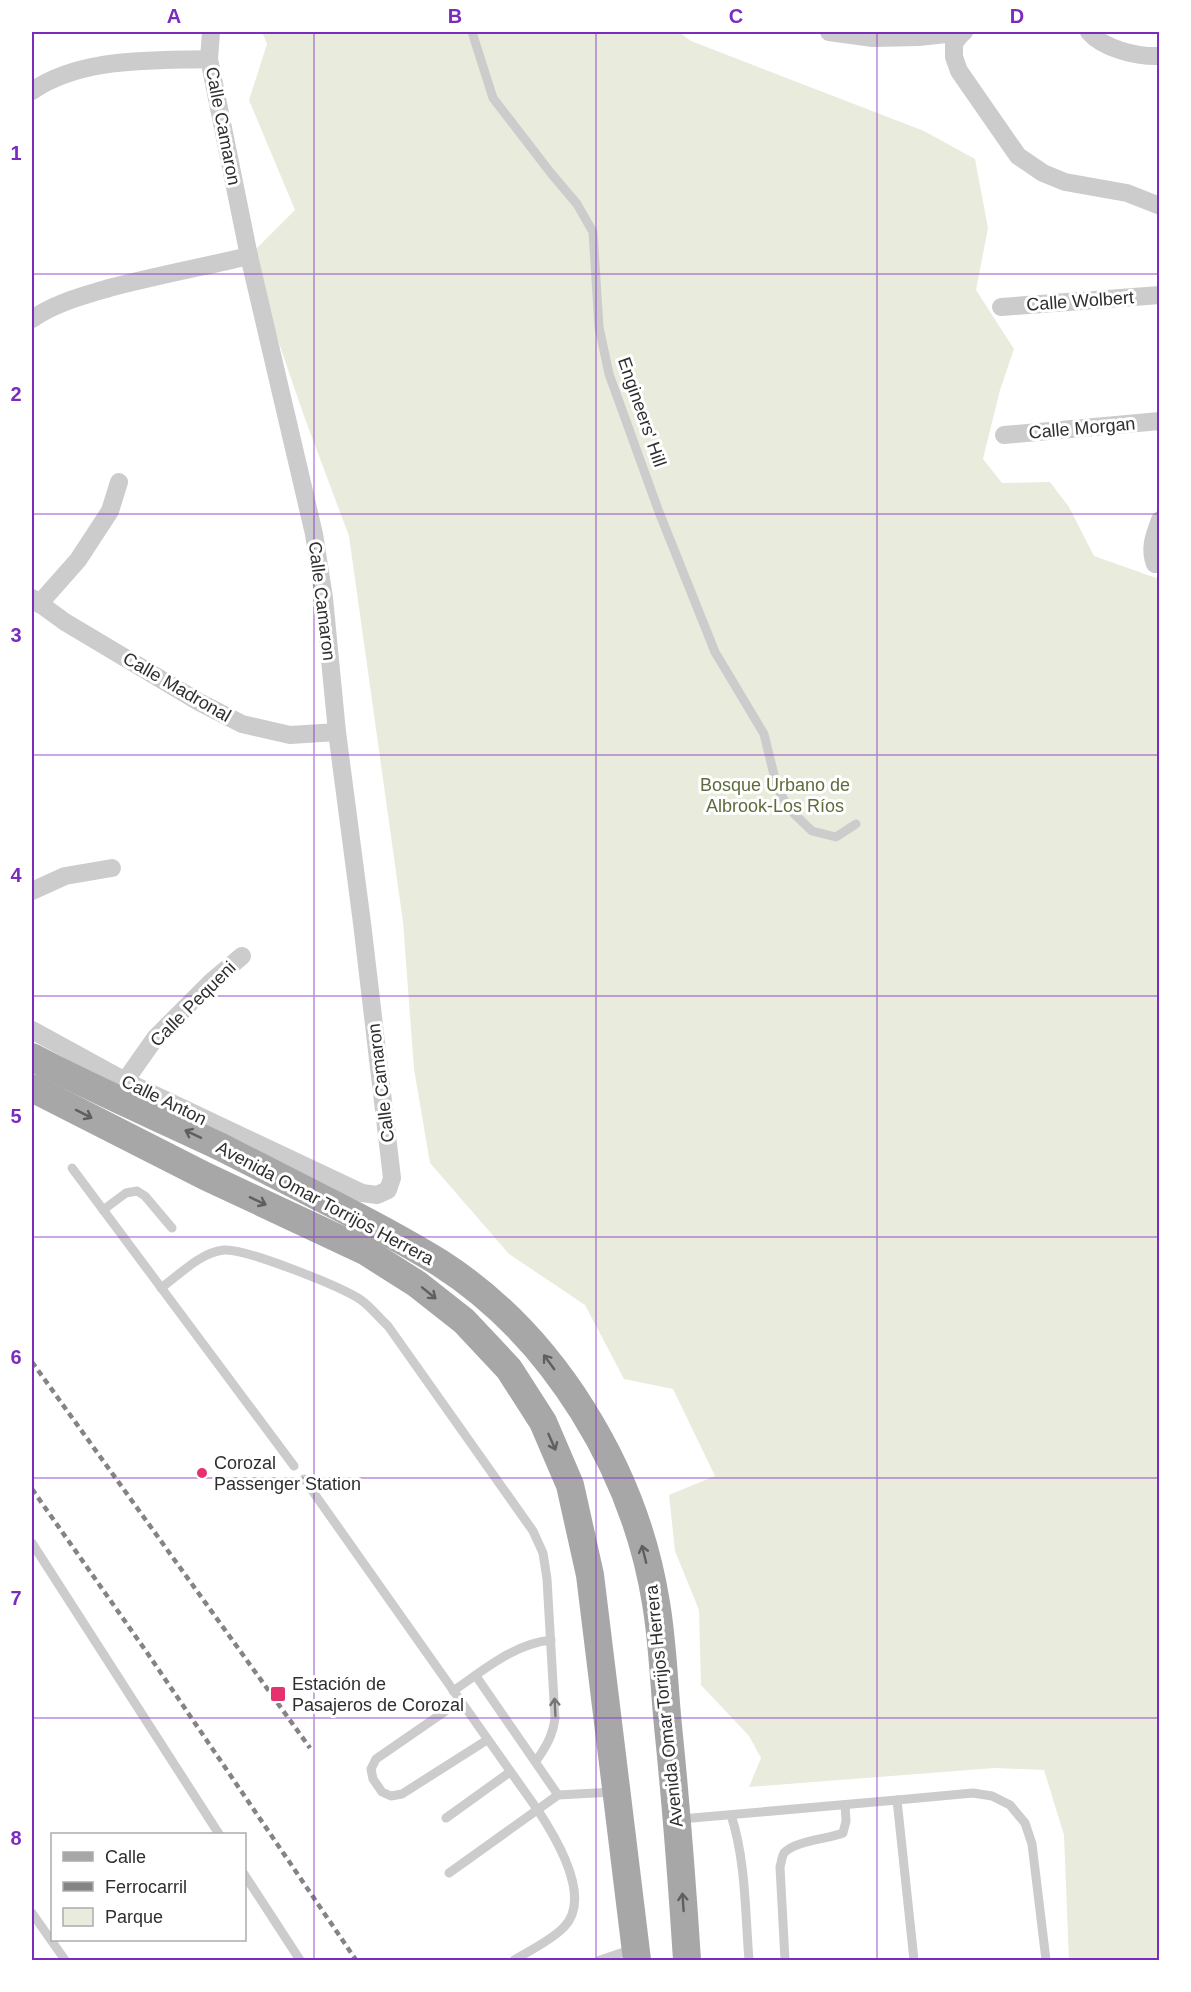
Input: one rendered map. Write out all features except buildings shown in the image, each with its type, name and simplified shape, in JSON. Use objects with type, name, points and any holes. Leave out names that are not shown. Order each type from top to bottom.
[{"type":"main road","name":"Avenida Omar Torrijos Herrera","points":[[32,1057],[220,1147],[389,1233],[443,1265],[491,1303],[540,1350],[577,1401],[614,1466],[639,1531],[656,1603],[677,1820],[687,1960]]},
{"type":"main road","name":"Avenida Omar Torrijos Herrera","points":[[32,1088],[205,1176],[365,1251],[417,1284],[464,1321],[508,1369],[543,1422],[570,1485],[590,1575],[636,1955]]},
{"type":"street","name":"Calle Camaron","points":[[211,32],[209,59],[249,256],[314,534],[324,598],[337,732],[364,934],[392,1178]]},
{"type":"street","points":[[829,32],[873,39],[963,32]]},
{"type":"street","points":[[963,32],[954,43],[954,57],[959,71],[1018,156],[1043,174],[1065,182],[1127,193],[1160,206]]},
{"type":"street","points":[[1089,32],[1112,47],[1160,56]]},
{"type":"street","points":[[32,91],[46,81],[81,69],[139,61],[209,59]]},
{"type":"street","points":[[32,319],[62,302],[93,293],[146,278],[249,256]]},
{"type":"street","name":"Calle Wolbert","points":[[1001,307],[1160,295]]},
{"type":"street","name":"Calle Morgan","points":[[1004,435],[1160,421]]},
{"type":"street","points":[[35,601],[78,560],[110,511],[119,482]]},
{"type":"street","points":[[1158,568],[1151,552],[1152,541],[1160,520]]},
{"type":"street","name":"Calle Madronal","points":[[35,601],[65,622],[199,702],[242,724],[290,735],[337,732]]},
{"type":"street","points":[[32,891],[65,876],[112,867]]},
{"type":"street","name":"Calle Pequeni","points":[[125,1081],[156,1037],[210,983],[242,956]]},
{"type":"street","name":"Calle Anton","points":[[32,1030],[125,1081],[362,1193],[377,1195],[388,1190],[392,1178]]},
{"type":"lane","name":"Engineers' Hill","points":[[472,32],[493,98],[550,172],[578,204],[593,232],[599,327],[609,374],[659,512],[715,652],[764,734],[777,788],[789,810],[812,831],[836,837],[856,824]]},
{"type":"lane","points":[[72,1168],[294,1466]]},
{"type":"lane","points":[[103,1210],[126,1193],[137,1191],[145,1196],[172,1228]]},
{"type":"lane","points":[[161,1288],[205,1256],[222,1250],[241,1251],[333,1286],[362,1301],[388,1326],[533,1531],[543,1553],[555,1718],[553,1731],[536,1761]]},
{"type":"lane","points":[[304,1479],[537,1809],[566,1858],[575,1898],[573,1916],[563,1928],[514,1960]]},
{"type":"lane","points":[[32,1543],[218,1833]]},
{"type":"lane","points":[[453,1691],[518,1648],[534,1642],[550,1640]]},
{"type":"lane","points":[[476,1676],[558,1795]]},
{"type":"lane","points":[[460,1701],[376,1759],[371,1769],[373,1779],[382,1792],[391,1796],[402,1794],[487,1740]]},
{"type":"lane","points":[[446,1818],[510,1772]]},
{"type":"lane","points":[[449,1873],[558,1795],[616,1792]]},
{"type":"lane","points":[[677,1820],[973,1793],[992,1796],[1010,1805],[1025,1823],[1032,1844],[1046,1960]]},
{"type":"lane","points":[[897,1800],[914,1960]]},
{"type":"lane","points":[[785,1960],[780,1867],[784,1853],[796,1846],[832,1838],[843,1833],[846,1821],[845,1805]]},
{"type":"lane","points":[[731,1815],[738,1836],[741,1858],[749,1960]]},
{"type":"lane","points":[[246,1877],[300,1960]]},
{"type":"lane","points":[[32,1913],[51,1940]]},
{"type":"lane","points":[[52,1941],[65,1960]]},
{"type":"lane","points":[[600,1960],[636,1955]]},
{"type":"green space","name":"Bosque Urbano de Albrook-Los Ríos","points":[[262,32],[679,32],[691,41],[924,131],[975,159],[988,228],[976,290],[1014,349],[1000,390],[983,459],[1002,483],[1050,482],[1069,507],[1094,556],[1159,579],[1159,1960],[1069,1960],[1064,1835],[1044,1770],[995,1768],[749,1787],[761,1758],[749,1736],[701,1685],[699,1610],[675,1551],[669,1495],[715,1476],[673,1389],[624,1379],[585,1305],[509,1254],[430,1163],[414,1069],[403,922],[349,536],[304,416],[249,256],[295,210],[249,100],[267,44]]},
{"type":"railway","points":[[32,1362],[310,1748]]},
{"type":"railway","points":[[32,1489],[148,1654],[356,1960]]},
{"type":"place","name":"Corozal Passenger Station","points":[[202,1473]]},
{"type":"place","name":"Estación de Pasajeros de Corozal","points":[[278,1694]]}]
